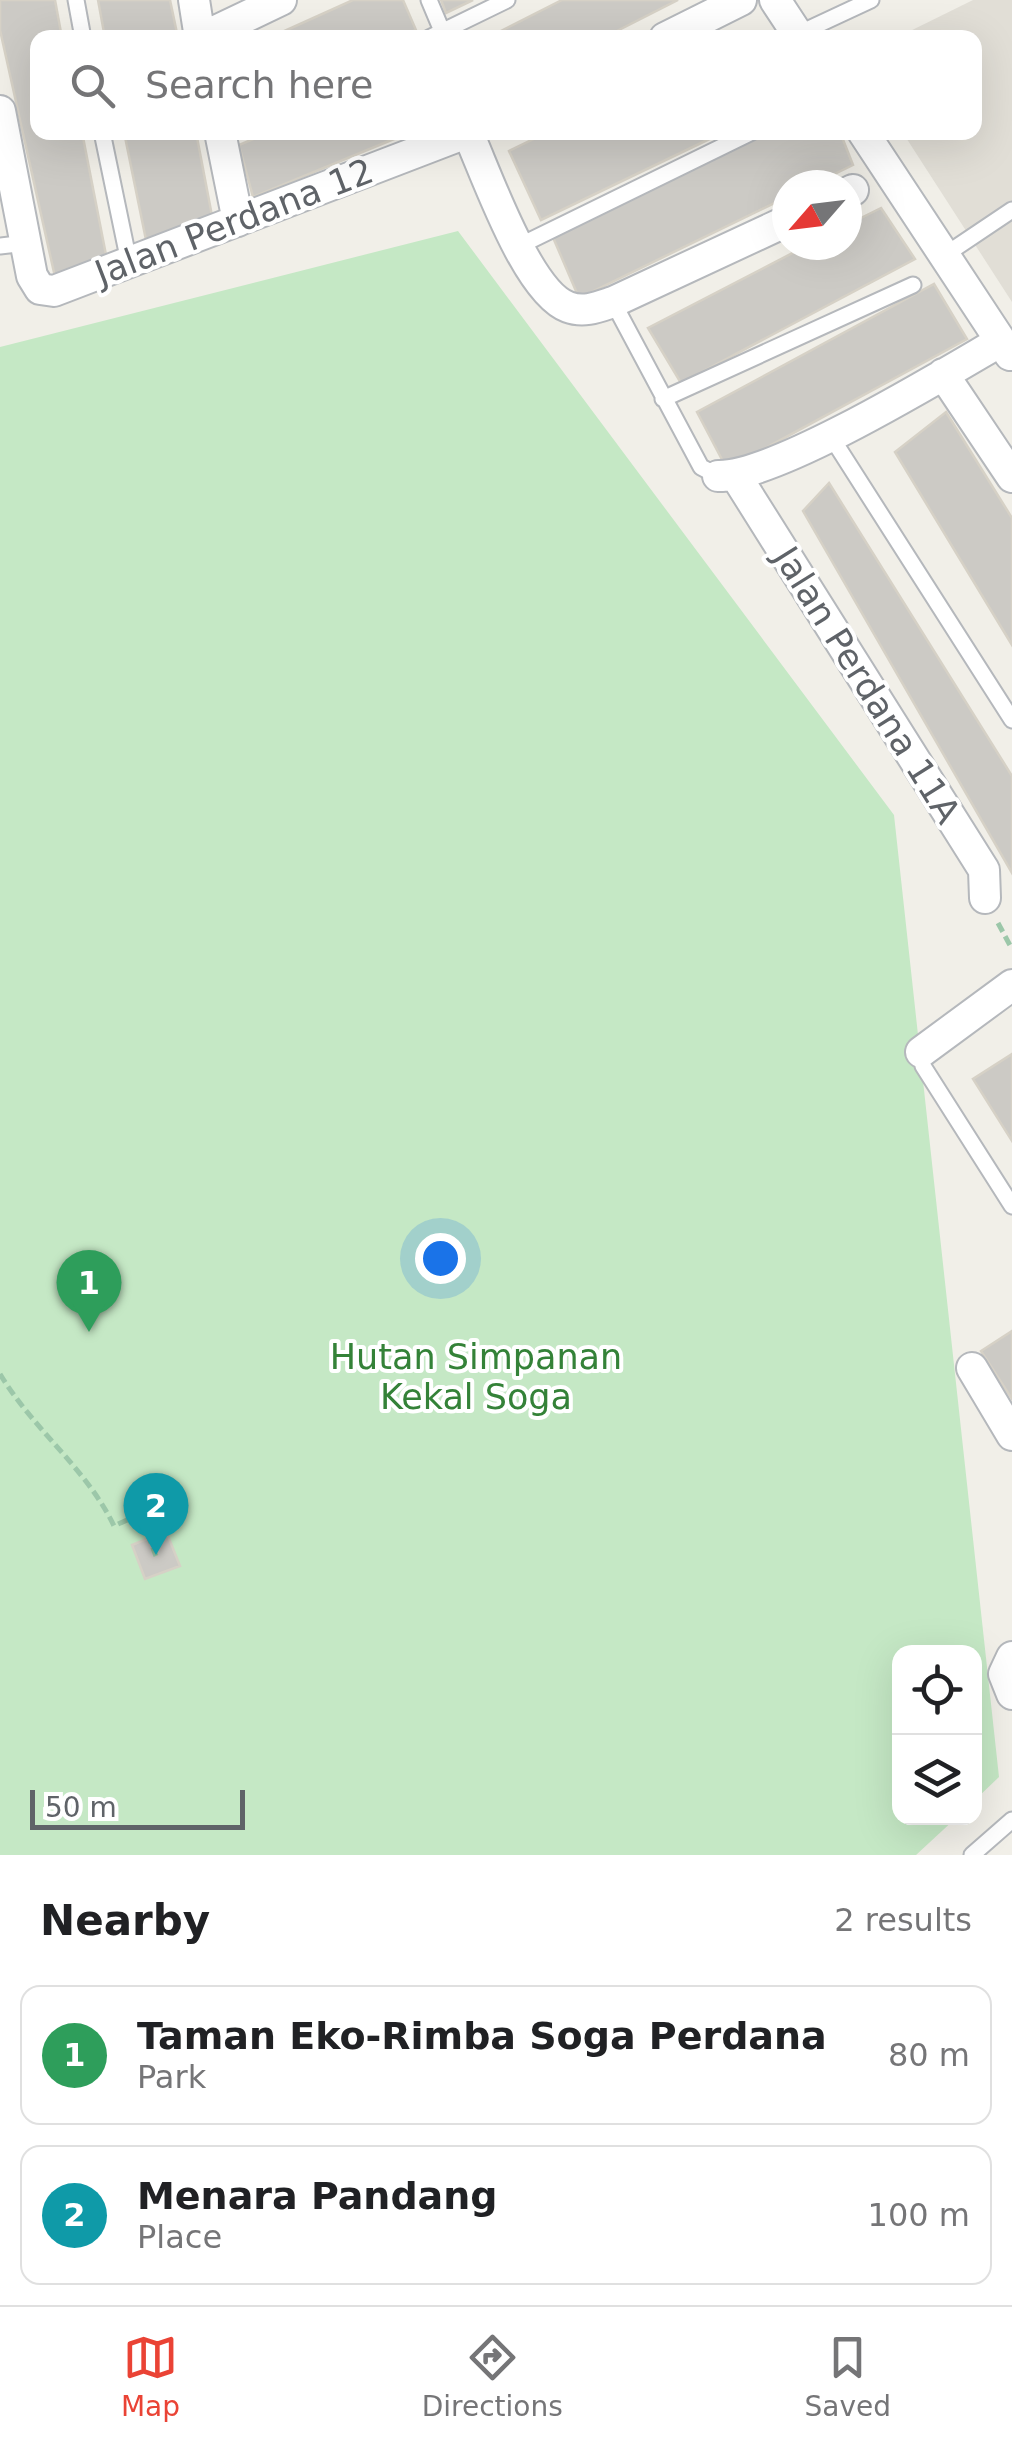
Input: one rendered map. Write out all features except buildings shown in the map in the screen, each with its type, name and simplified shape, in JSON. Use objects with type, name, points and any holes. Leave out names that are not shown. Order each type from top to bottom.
[{"type":"street","points":[[194,0],[200,30]]},
{"type":"street","points":[[218,30],[281,0]]},
{"type":"street","points":[[682,30],[741,0]]},
{"type":"street","points":[[774,0],[795,30]]},
{"type":"street","points":[[0,111],[13,244]]},
{"type":"street","points":[[222,140],[238,221]]},
{"type":"street","name":"Jalan Perdana 12","points":[[13,244],[40,289],[54,290],[451,140]]},
{"type":"street","points":[[472,140],[519,246],[543,287],[566,307],[590,310],[613,302],[772,228]]},
{"type":"street","points":[[727,476],[830,435],[943,374],[1006,350],[868,140]]},
{"type":"street","points":[[943,374],[1012,477]]},
{"type":"street","name":"Jalan Perdana 11A","points":[[727,476],[984,870],[984,898]]},
{"type":"street","points":[[921,1052],[1012,984]]},
{"type":"street","points":[[972,1368],[1012,1435]]},
{"type":"street","points":[[1012,1657],[1004,1674],[1012,1694]]},
{"type":"lane","points":[[76,0],[82,30]]},
{"type":"lane","points":[[429,0],[436,30]]},
{"type":"lane","points":[[449,30],[506,0]]},
{"type":"lane","points":[[811,30],[871,0]]},
{"type":"lane","points":[[104,140],[129,262]]},
{"type":"lane","points":[[519,246],[736,140]]},
{"type":"lane","points":[[945,255],[1012,210]]},
{"type":"lane","points":[[663,399],[913,285]]},
{"type":"lane","points":[[613,302],[702,467],[727,476]]},
{"type":"lane","points":[[830,435],[1012,720]]},
{"type":"lane","points":[[921,1052],[923,1066],[1012,1206]]},
{"type":"lane","points":[[972,1855],[1012,1820]]},
{"type":"path","points":[[0,1374],[18,1404],[73,1468],[114,1526],[140,1514],[156,1556]]},
{"type":"shaded area","points":[[973,0],[1012,0],[1012,302],[908,140],[982,140],[982,30],[912,30]]},
{"type":"green space","name":"Hutan Simpanan Kekal Soga","points":[[458,231],[894,815],[999,1777],[982,1793],[982,1645],[892,1645],[892,1825],[948,1825],[916,1855],[0,1855],[0,347]]},
{"type":"place","name":"Taman Eko-Rimba Soga Perdana","points":[[89,1332]]},
{"type":"place","name":"Menara Pandang","points":[[156,1555]]}]
